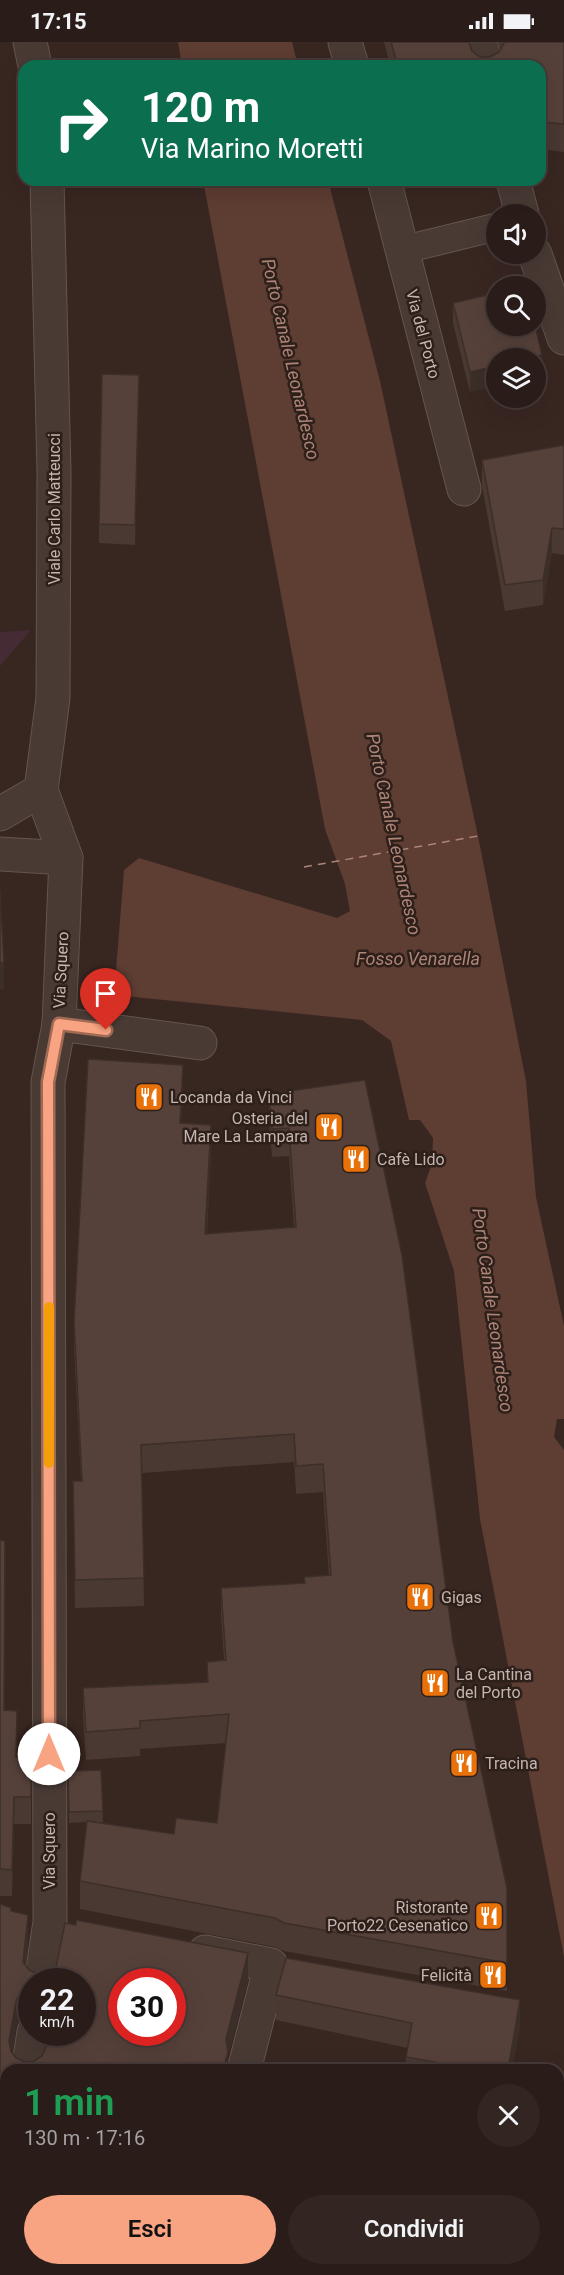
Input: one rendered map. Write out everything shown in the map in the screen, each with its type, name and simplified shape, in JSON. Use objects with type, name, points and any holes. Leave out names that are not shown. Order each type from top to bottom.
[{"type":"street","points":[[30,42],[34,60]]},
{"type":"street","points":[[345,42],[350,60]]},
{"type":"street","points":[[480,42],[484,60]]},
{"type":"street","name":"Viale Carlo Matteucci","points":[[41,790],[53,698],[54,472],[47,186]]},
{"type":"street","name":"Via del Porto","points":[[386,186],[464,489]]},
{"type":"street","points":[[515,186],[519,204]]},
{"type":"street","points":[[402,250],[486,229]]},
{"type":"street","points":[[538,264],[564,338]]},
{"type":"street","points":[[0,814],[41,790]]},
{"type":"street","name":"Via Squero","points":[[40,1968],[35,1919],[48,1082],[59,1024],[66,858],[41,790]]},
{"type":"street","points":[[0,854],[66,858]]},
{"type":"street","points":[[59,1024],[200,1043]]},
{"type":"street","points":[[35,1919],[85,1929]]},
{"type":"street","points":[[178,1947],[283,1967],[245,2064]]},
{"type":"street","points":[[29,2064],[32,2046]]},
{"type":"shaded area","points":[[31,630],[0,666],[0,632]]},
{"type":"water","points":[[178,42],[292,42],[296,60],[181,60]]},
{"type":"water","name":"Fosso Venarella","points":[[204,186],[330,186],[380,381],[478,836],[526,1081],[536,1197],[564,1326],[564,1419],[557,1419],[554,1437],[564,1450],[564,1957],[480,1519],[454,1271],[425,1183],[432,1163],[433,1138],[420,1120],[409,1120],[391,1041],[362,1020],[114,995],[124,870],[139,858],[337,918],[350,911],[345,884],[325,829]]},
{"type":"building","points":[[391,42],[469,42],[472,51],[480,57],[490,57],[499,52],[504,42],[564,42],[564,124],[546,122],[546,60],[396,60]]},
{"type":"building","points":[[486,295],[486,336],[537,336],[540,348],[486,348],[486,368],[470,372],[453,303]]},
{"type":"building","points":[[102,374],[139,375],[135,525],[99,524]]},
{"type":"building","points":[[564,445],[564,529],[552,528],[543,580],[505,585],[482,460]]},
{"type":"building","points":[[0,890],[4,962],[0,963]]},
{"type":"building","points":[[88,1059],[183,1065],[180,1123],[211,1125],[205,1234],[296,1227],[289,1128],[272,1129],[269,1094],[365,1080],[402,1255],[453,1642],[507,1888],[507,1963],[284,1923],[275,1918],[80,1881],[87,1821],[174,1834],[176,1818],[217,1823],[229,1714],[140,1721],[140,1728],[86,1732],[83,1688],[208,1682],[207,1662],[226,1660],[221,1588],[305,1583],[304,1577],[331,1575],[323,1464],[296,1466],[294,1434],[141,1445],[144,1578],[75,1580],[73,1481],[82,1481],[74,1321]]},
{"type":"building","points":[[0,1540],[5,1541],[4,1710],[17,1711],[16,1757],[31,1756],[31,1797],[14,1797],[12,1870],[0,1869]]},
{"type":"building","points":[[101,1770],[103,1811],[69,1812],[68,1771]]},
{"type":"building","points":[[0,1904],[11,1908],[11,1911],[28,1915],[23,1962],[28,1968],[18,1968],[18,1997],[9,2041],[11,2051],[16,2058],[25,2062],[34,2061],[42,2056],[46,2046],[96,2046],[96,1968],[55,1968],[65,1923],[76,1925],[76,1920],[248,1953],[226,2039],[228,2052],[225,2064],[0,2064]]},
{"type":"building","points":[[286,1958],[520,2000],[509,2064],[445,2064],[406,2057],[412,2023],[276,1995]]},
{"type":"ferry route","points":[[304,867],[478,836]]},
{"type":"slow traffic","points":[[49,1307],[49,1463]]},
{"type":"place","name":"Locanda da Vinci","points":[[149,1097]]},
{"type":"place","name":"Osteria del Mare La Lampara","points":[[329,1127]]},
{"type":"place","name":"Cafè Lido","points":[[356,1159]]},
{"type":"place","name":"Gigas","points":[[420,1597]]},
{"type":"place","name":"La Cantina del Porto","points":[[435,1683]]},
{"type":"place","name":"Tracina","points":[[464,1763]]},
{"type":"place","name":"Ristorante Porto22 Cesenatico","points":[[489,1916]]},
{"type":"place","name":"Felicità","points":[[493,1975]]},
{"type":"route","points":[[49,1754],[48,1082],[59,1024],[106,1030]]},
{"type":"water label","name":"Porto Canale Leonardesco","points":[[291,359]]},
{"type":"water label","name":"Porto Canale Leonardesco","points":[[394,834]]},
{"type":"water label","name":"Porto Canale Leonardesco","points":[[493,1310]]}]
